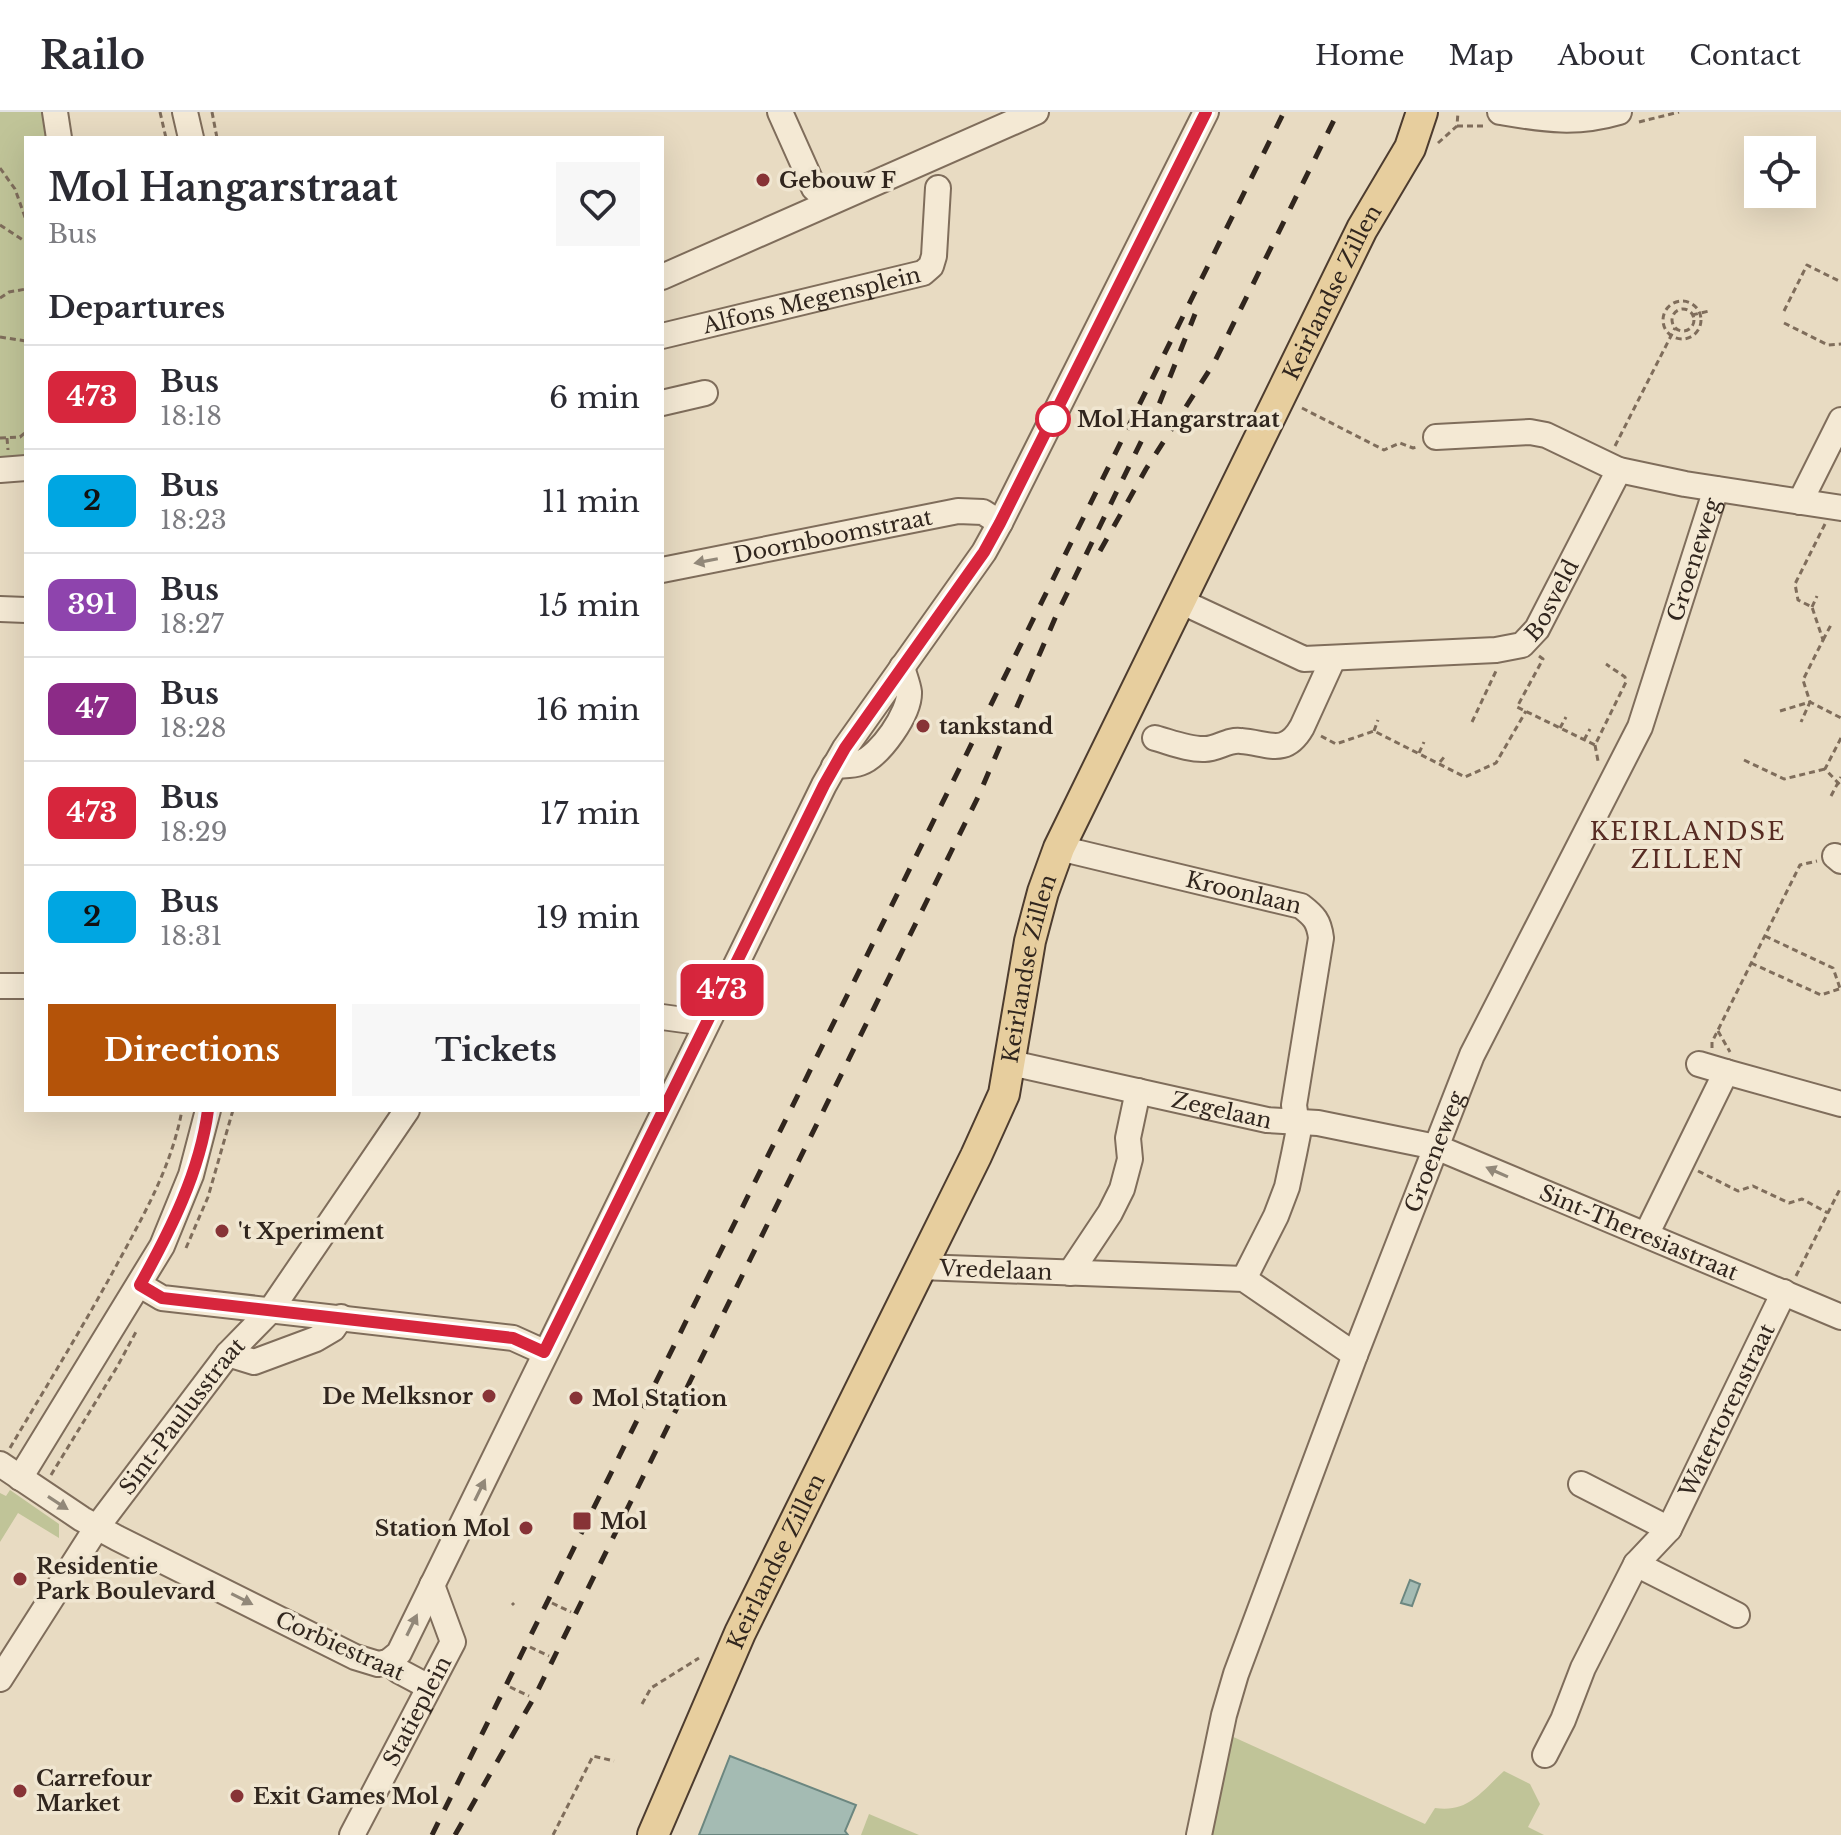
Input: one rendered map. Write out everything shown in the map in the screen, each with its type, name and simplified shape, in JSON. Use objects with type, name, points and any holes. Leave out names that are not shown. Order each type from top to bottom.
[{"type":"main road","name":"Keirlandse Zillen","points":[[653,1835],[740,1633],[993,1122],[1011,1063],[1030,941],[1059,848],[1362,229],[1410,148],[1422,112]]},
{"type":"street","points":[[55,112],[59,136]]},
{"type":"street","points":[[185,112],[191,136]]},
{"type":"street","points":[[780,112],[814,188],[829,202]]},
{"type":"street","points":[[664,276],[1036,112]]},
{"type":"street","points":[[664,1108],[834,766],[984,552],[1000,523],[1206,112]]},
{"type":"street","points":[[1500,112],[1555,121],[1575,121],[1619,112]]},
{"type":"street","name":"Alfons Megensplein","points":[[664,336],[923,273],[931,266],[934,256],[938,188]]},
{"type":"street","points":[[664,403],[705,393]]},
{"type":"street","points":[[1800,502],[1841,420]]},
{"type":"street","points":[[1436,437],[1530,432],[1546,435],[1612,466],[1716,489],[1838,507]]},
{"type":"street","name":"Bosveld","points":[[1180,601],[1304,659],[1496,650],[1522,645],[1537,629],[1612,466]]},
{"type":"street","points":[[0,470],[24,468]]},
{"type":"street","name":"Groeneweg","points":[[1199,1835],[1224,1715],[1236,1674],[1355,1355],[1472,1055],[1640,727],[1716,489]]},
{"type":"street","name":"Doornboomstraat","points":[[664,570],[958,511],[983,512],[1000,523]]},
{"type":"street","points":[[0,609],[24,610]]},
{"type":"street","points":[[1155,738],[1204,749],[1238,740],[1269,747],[1284,745],[1296,737],[1302,727],[1333,659]]},
{"type":"street","name":"Kroonlaan","points":[[1059,848],[1301,906],[1316,918],[1321,938],[1294,1105],[1297,1121]]},
{"type":"street","points":[[0,986],[24,986]]},
{"type":"street","points":[[664,1017],[706,1023]]},
{"type":"street","name":"Zegelaan","points":[[1011,1063],[1267,1120],[1297,1121],[1436,1147]]},
{"type":"street","points":[[1647,1233],[1681,1162],[1711,1068],[1841,1104]]},
{"type":"street","name":"Vredelaan","points":[[1070,1273],[1110,1213],[1122,1189],[1130,1159],[1140,1146],[1147,1093]]},
{"type":"street","points":[[7,1469],[140,1285],[174,1221],[191,1175],[207,1112]]},
{"type":"street","name":"Sint-Paulusstraat","points":[[0,1679],[97,1527],[228,1354],[270,1311],[406,1112]]},
{"type":"street","points":[[388,1662],[399,1653],[662,1112]]},
{"type":"street","points":[[1297,1121],[1298,1134],[1287,1187],[1244,1279],[1355,1355]]},
{"type":"street","name":"Sint-Theresiastraat","points":[[1436,1147],[1841,1317]]},
{"type":"street","name":"Vredelaan","points":[[1098,1274],[1110,1213]]},
{"type":"street","name":"Vredelaan","points":[[920,1267],[1244,1279]]},
{"type":"street","points":[[140,1285],[162,1298],[513,1338],[544,1352]]},
{"type":"street","name":"Watertorenstraat","points":[[1545,1755],[1563,1720],[1583,1668],[1636,1564],[1669,1529],[1785,1293]]},
{"type":"street","points":[[228,1354],[254,1362],[316,1339],[333,1329],[341,1317]]},
{"type":"street","name":"Corbiestraat","points":[[7,1469],[97,1527],[355,1657],[378,1664],[388,1662],[429,1687]]},
{"type":"street","points":[[1581,1484],[1669,1529]]},
{"type":"street","points":[[1636,1564],[1737,1615]]},
{"type":"street","name":"Statieplein","points":[[352,1835],[453,1642],[432,1585]]},
{"type":"path","points":[[160,112],[166,136]]},
{"type":"path","points":[[212,112],[217,136]]},
{"type":"path","points":[[0,168],[15,189],[24,214]]},
{"type":"path","points":[[0,225],[24,241]]},
{"type":"path","points":[[1784,311],[1807,265],[1841,282]]},
{"type":"path","points":[[0,298],[9,292],[24,289]]},
{"type":"path","points":[[1690,303],[1699,313],[1700,324],[1694,334],[1683,339],[1670,335],[1663,320],[1664,313],[1672,304],[1690,303]]},
{"type":"path","points":[[1686,310],[1692,315],[1693,323],[1688,329],[1682,331],[1675,328],[1672,318],[1676,312],[1686,310]]},
{"type":"path","points":[[1692,315],[1709,311]]},
{"type":"path","points":[[1784,323],[1828,345],[1841,344]]},
{"type":"path","points":[[1612,466],[1675,328]]},
{"type":"path","points":[[0,339],[24,341]]},
{"type":"path","points":[[1280,398],[1384,450],[1400,443],[1413,448],[1436,437]]},
{"type":"path","points":[[0,438],[20,437],[24,434]]},
{"type":"path","points":[[1812,607],[1798,600],[1795,584],[1838,507]]},
{"type":"path","points":[[1817,596],[1812,607],[1823,640]]},
{"type":"path","points":[[1801,722],[1810,702],[1803,680],[1832,623]]},
{"type":"path","points":[[1522,645],[1543,659],[1517,707],[1595,745],[1626,682],[1625,677],[1606,664]]},
{"type":"path","points":[[1472,722],[1497,669],[1496,650]]},
{"type":"path","points":[[1780,711],[1810,702],[1841,718]]},
{"type":"path","points":[[1302,727],[1336,744],[1374,731],[1465,777],[1496,763],[1526,711]]},
{"type":"path","points":[[1560,728],[1566,717]]},
{"type":"path","points":[[1374,731],[1378,720]]},
{"type":"path","points":[[1584,740],[1590,729]]},
{"type":"path","points":[[1744,760],[1784,779],[1825,769],[1841,738]]},
{"type":"path","points":[[1419,753],[1424,742]]},
{"type":"path","points":[[1440,762],[1445,756]]},
{"type":"path","points":[[1825,769],[1839,785]]},
{"type":"path","points":[[1831,796],[1841,777]]},
{"type":"path","points":[[1711,1068],[1712,1042],[1800,865],[1838,858]]},
{"type":"path","points":[[1751,963],[1821,995],[1840,990],[1833,968],[1765,936]]},
{"type":"path","points":[[7,1469],[157,1192],[177,1136],[182,1112]]},
{"type":"path","points":[[1681,1162],[1738,1191],[1753,1186],[1789,1203],[1802,1199],[1828,1213]]},
{"type":"path","points":[[1785,1293],[1841,1187]]},
{"type":"path","points":[[552,1603],[571,1612]]},
{"type":"path","points":[[558,1613],[561,1607]]},
{"type":"path","points":[[530,1647],[549,1656]]},
{"type":"path","points":[[538,1658],[541,1652]]},
{"type":"path","points":[[642,1704],[651,1688],[699,1658]]},
{"type":"path","points":[[517,1683],[512,1688],[529,1696]]},
{"type":"path","points":[[553,1835],[593,1756],[614,1761]]},
{"type":"green space","points":[[0,112],[48,112],[53,136],[24,136],[24,456],[0,457]]},
{"type":"green space","points":[[10,1490],[59,1524],[59,1538],[18,1513],[0,1542],[0,1493],[6,1496]]},
{"type":"green space","points":[[1229,1735],[1425,1824],[1435,1808],[1446,1809],[1465,1804],[1504,1771],[1530,1784],[1540,1804],[1528,1827],[1544,1835],[1207,1835]]},
{"type":"green space","points":[[869,1814],[919,1835],[861,1835]]},
{"type":"water","points":[[1410,1580],[1420,1584],[1412,1606],[1401,1603]]},
{"type":"water","points":[[730,1756],[856,1805],[845,1831],[848,1835],[699,1835]]},
{"type":"railway","points":[[432,1835],[1284,112]]},
{"type":"railway","points":[[1100,551],[1146,469],[1214,363],[1338,112]]},
{"type":"railway","points":[[455,1835],[536,1694],[978,797],[1056,616],[1158,407],[1195,314]]},
{"type":"bus line","name":"473","points":[[664,1108],[845,748],[984,552],[1000,523],[1206,112]]},
{"type":"bus line","name":"473","points":[[208,1112],[191,1175],[174,1221],[140,1285],[162,1298],[513,1338],[544,1352],[662,1112]]},
{"type":"place","name":"Gebouw F","points":[[763,180]]},
{"type":"place","name":"Mol Hangarstraat","points":[[1053,419]]},
{"type":"place","name":"tankstand","points":[[923,726]]},
{"type":"place","name":"'t Xperiment","points":[[222,1231]]},
{"type":"place","name":"De Melksnor","points":[[489,1396]]},
{"type":"place","name":"Mol Station","points":[[576,1398]]},
{"type":"place","name":"Mol","points":[[582,1521]]},
{"type":"place","name":"Station Mol","points":[[526,1528]]},
{"type":"place","name":"Residentie Park Boulevard","points":[[20,1579]]},
{"type":"place","name":"Carrefour Market","points":[[20,1791]]},
{"type":"place","name":"Exit Games Mol","points":[[237,1796]]},
{"type":"district","name":"KEIRLANDSE ZILLEN","points":[[1688,845]]}]
